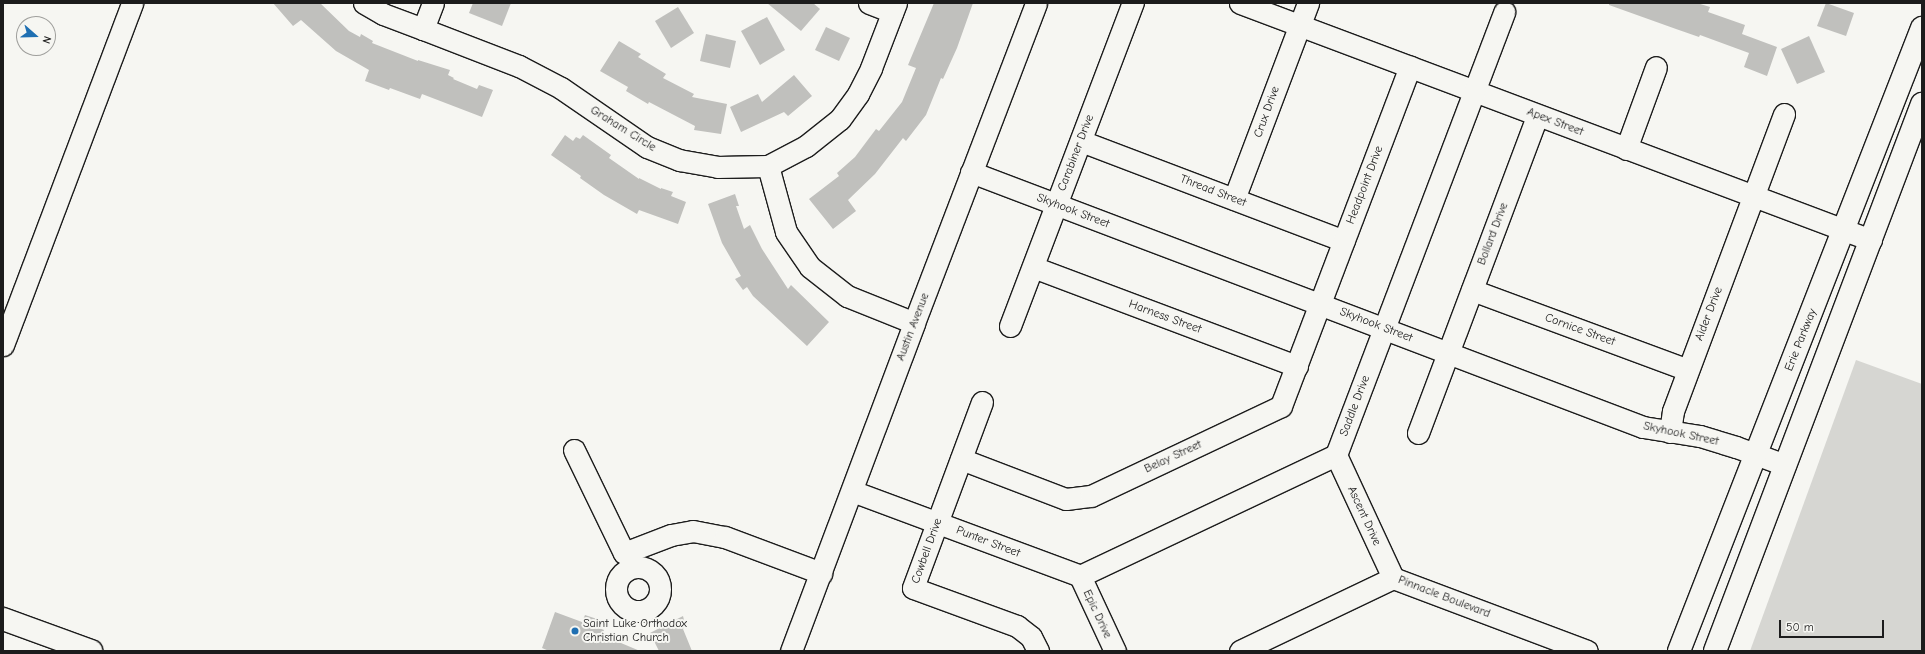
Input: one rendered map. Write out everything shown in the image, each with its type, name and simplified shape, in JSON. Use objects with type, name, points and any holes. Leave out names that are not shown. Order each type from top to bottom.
[{"type":"main road","name":"Erie Parkway","points":[[1679,651],[1922,28]]},
{"type":"main road","points":[[1715,651],[1922,104]]},
{"type":"main road","points":[[3,619],[91,651]]},
{"type":"street","points":[[3,345],[132,3]]},
{"type":"street","name":"Graham Circle","points":[[364,3],[382,14],[519,66],[561,88],[647,147],[679,160],[717,167],[768,166],[806,146],[840,119],[858,94],[871,68],[894,8]]},
{"type":"street","points":[[423,29],[433,3]]},
{"type":"street","points":[[869,3],[894,8]]},
{"type":"street","name":"Austin Avenue","points":[[791,651],[1036,3]]},
{"type":"street","name":"Carabiner Drive","points":[[1010,326],[1133,3]]},
{"type":"street","name":"Apex Street","points":[[1240,3],[1537,116],[1871,240]]},
{"type":"street","name":"Crux Drive","points":[[1234,199],[1308,3]]},
{"type":"street","name":"Saddle Drive","points":[[1336,455],[1504,12]]},
{"type":"street","name":"Headpoint Drive","points":[[1321,304],[1410,67]]},
{"type":"street","points":[[1626,149],[1656,67]]},
{"type":"street","name":"Aider Drive","points":[[1670,432],[1673,411],[1784,114]]},
{"type":"street","name":"Bollard Drive","points":[[1418,433],[1537,116]]},
{"type":"street","name":"Thread Street","points":[[1081,141],[1344,242]]},
{"type":"street","points":[[768,166],[786,232],[810,267],[847,296],[914,323]]},
{"type":"street","name":"Skyhook Street","points":[[971,172],[1643,427],[1700,436],[1785,465]]},
{"type":"street","name":"Harness Street","points":[[1033,267],[1297,366]]},
{"type":"street","name":"Cornice Street","points":[[1472,290],[1688,370]]},
{"type":"street","name":"Belay Street","points":[[961,459],[1066,499],[1091,496],[1281,406],[1321,304]]},
{"type":"street","name":"Cowbell Drive","points":[[982,402],[913,588],[1017,626],[1031,637],[1038,651]]},
{"type":"street","points":[[574,450],[628,560],[671,535],[693,532],[725,537],[821,573]]},
{"type":"street","points":[[1080,576],[1336,455]]},
{"type":"street","name":"Ascent Drive","points":[[1336,455],[1393,578]]},
{"type":"street","name":"Punter Street","points":[[852,491],[1080,576]]},
{"type":"street","name":"Epic Drive","points":[[1080,576],[1115,651]]},
{"type":"street","name":"Pinnacle Boulevard","points":[[1240,651],[1393,578],[1587,651]]},
{"type":"shaded area","points":[[1856,360],[1922,384],[1922,651],[1750,651]]},
{"type":"building","points":[[273,3],[320,3],[349,31],[360,37],[361,34],[373,41],[372,43],[418,61],[450,70],[448,75],[454,78],[453,79],[477,89],[479,85],[493,90],[482,117],[422,94],[420,99],[365,81],[369,70],[336,51],[301,20],[293,26]]},
{"type":"building","points":[[473,3],[511,3],[502,26],[469,13]]},
{"type":"building","points":[[767,3],[813,3],[820,9],[801,31]]},
{"type":"building","points":[[934,3],[973,3],[957,48],[943,79],[941,78],[926,115],[906,141],[903,138],[875,174],[848,200],[856,211],[833,229],[809,199],[839,176],[837,173],[855,157],[876,129],[879,131],[902,102],[916,68],[908,65]]},
{"type":"building","points":[[1609,3],[1697,3],[1710,7],[1708,12],[1745,25],[1742,34],[1777,47],[1767,76],[1744,67],[1749,53],[1700,35],[1699,37],[1676,29],[1609,5]]},
{"type":"building","points":[[1826,3],[1854,13],[1846,36],[1817,26]]},
{"type":"building","points":[[678,7],[694,33],[671,48],[655,21]]},
{"type":"building","points":[[767,17],[785,50],[760,65],[741,31]]},
{"type":"building","points":[[826,27],[850,38],[839,61],[815,50]]},
{"type":"building","points":[[706,34],[736,41],[730,68],[700,61]]},
{"type":"building","points":[[1809,36],[1825,72],[1797,84],[1781,49]]},
{"type":"building","points":[[619,41],[641,54],[638,57],[666,74],[663,78],[694,94],[692,97],[727,104],[721,134],[694,130],[695,126],[649,102],[648,104],[626,91],[628,87],[600,71]]},
{"type":"building","points":[[794,75],[812,96],[788,116],[784,112],[741,132],[730,107],[758,94],[762,102]]},
{"type":"building","points":[[565,135],[573,141],[576,137],[580,139],[583,135],[611,155],[609,158],[639,179],[661,189],[673,192],[671,196],[686,202],[678,224],[639,210],[637,214],[604,195],[580,178],[581,176],[551,155]]},
{"type":"building","points":[[735,194],[739,206],[736,206],[744,229],[750,225],[762,249],[788,289],[791,285],[829,322],[807,346],[753,296],[747,287],[743,290],[735,279],[741,276],[722,243],[708,204]]},
{"type":"building","name":"Saint Luke Orthodox Christian Church","points":[[555,612],[582,622],[585,615],[597,619],[594,626],[604,630],[602,635],[640,651],[549,651],[542,648]]},
{"type":"building","points":[[683,616],[685,624],[683,629],[692,651],[659,651],[650,633]]},
{"type":"place","name":"Saint Luke Orthodox Christian Church","points":[[575,631]]}]
